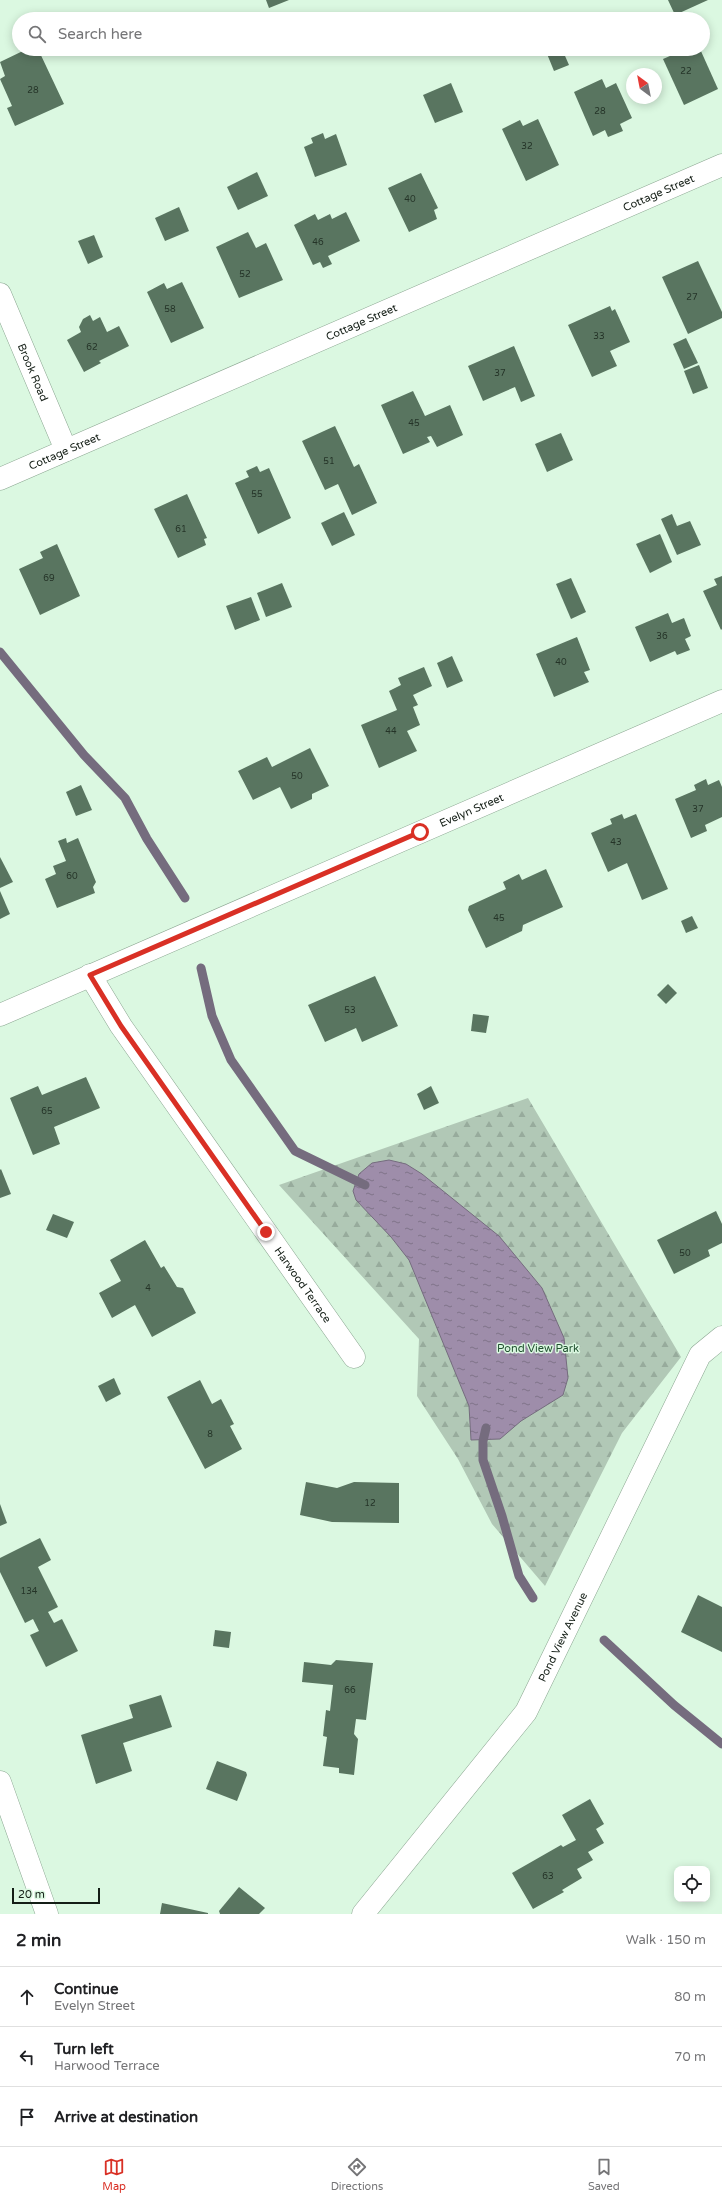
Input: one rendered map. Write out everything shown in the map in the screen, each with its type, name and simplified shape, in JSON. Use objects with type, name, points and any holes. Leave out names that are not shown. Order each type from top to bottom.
[{"type":"street","name":"Cottage Street","points":[[0,479],[722,165]]},
{"type":"street","name":"Brook Road","points":[[0,294],[66,450]]},
{"type":"street","name":"Evelyn Street","points":[[0,1015],[722,701]]},
{"type":"street","name":"Harwood Terrace","points":[[90,975],[121,1026],[354,1357]]},
{"type":"street","name":"Pond View Avenue","points":[[363,1914],[526,1712],[700,1355],[722,1337]]},
{"type":"street","points":[[0,1782],[48,1914]]},
{"type":"green space","name":"Pond View Park","points":[[528,1098],[681,1357],[622,1433],[545,1586],[492,1524],[458,1459],[417,1396],[419,1339],[279,1185]]},
{"type":"water","points":[[389,1160],[406,1164],[422,1174],[499,1236],[542,1288],[564,1338],[568,1378],[563,1395],[521,1421],[500,1439],[471,1440],[469,1406],[409,1260],[391,1237],[356,1200],[353,1191],[359,1174],[372,1163]]},
{"type":"building","points":[[266,0],[289,0],[269,8]]},
{"type":"building","points":[[668,0],[708,0],[682,12],[674,12]]},
{"type":"building","points":[[12,56],[41,56],[64,104],[15,126],[7,108],[12,106],[0,79],[5,76],[0,62]]},
{"type":"building","points":[[548,56],[565,56],[569,65],[554,71]]},
{"type":"building","points":[[670,56],[703,56],[718,89],[684,105],[663,59]]},
{"type":"building","points":[[602,79],[606,88],[616,83],[632,118],[620,124],[623,131],[608,137],[605,130],[593,136],[574,92]]},
{"type":"building","points":[[451,83],[463,112],[435,123],[423,95]]},
{"type":"building","points":[[538,119],[559,165],[526,181],[502,129],[520,120],[523,126]]},
{"type":"building","points":[[323,133],[325,139],[336,134],[347,165],[315,177],[304,147],[313,143],[311,138]]},
{"type":"building","points":[[257,172],[268,196],[238,210],[227,187]]},
{"type":"building","points":[[421,173],[438,208],[434,210],[437,219],[409,232],[388,188]]},
{"type":"building","points":[[179,207],[189,231],[165,241],[155,218]]},
{"type":"building","points":[[346,212],[360,241],[328,256],[332,264],[323,268],[320,262],[313,265],[294,225],[315,214],[318,220],[330,214],[332,219]]},
{"type":"building","points":[[248,232],[256,248],[266,243],[283,280],[239,298],[216,247]]},
{"type":"building","points":[[94,235],[103,257],[88,264],[78,241]]},
{"type":"building","points":[[698,261],[722,312],[722,318],[688,334],[662,277]]},
{"type":"building","points":[[182,282],[204,328],[171,343],[147,292],[164,283],[167,289]]},
{"type":"building","points":[[610,306],[612,311],[615,309],[630,342],[610,351],[617,366],[592,377],[568,325]]},
{"type":"building","points":[[90,315],[93,321],[100,317],[107,332],[119,326],[129,346],[99,361],[101,363],[84,372],[67,340],[81,332],[79,327],[83,319]]},
{"type":"building","points":[[686,338],[698,363],[684,369],[673,344]]},
{"type":"building","points":[[514,346],[535,396],[521,402],[515,387],[483,401],[468,366]]},
{"type":"building","points":[[699,365],[708,388],[693,394],[684,371]]},
{"type":"building","points":[[413,391],[425,416],[450,405],[463,435],[437,447],[431,436],[427,437],[430,442],[403,454],[381,405]]},
{"type":"building","points":[[335,426],[354,467],[359,464],[377,503],[352,515],[338,484],[325,490],[302,441]]},
{"type":"building","points":[[561,433],[573,460],[547,472],[535,444]]},
{"type":"building","points":[[257,466],[260,472],[269,468],[291,518],[258,534],[235,483],[249,477],[246,471]]},
{"type":"building","points":[[187,494],[207,538],[204,539],[206,545],[178,558],[154,509]]},
{"type":"building","points":[[344,512],[355,535],[332,546],[321,523]]},
{"type":"building","points":[[672,514],[677,526],[690,521],[701,545],[677,555],[661,519]]},
{"type":"building","points":[[660,534],[672,562],[650,573],[636,544]]},
{"type":"building","points":[[57,544],[80,596],[40,615],[19,569],[43,558],[40,552]]},
{"type":"building","points":[[722,576],[721,630],[703,591],[717,585],[714,579]]},
{"type":"building","points":[[571,578],[586,612],[571,619],[556,584]]},
{"type":"building","points":[[282,583],[292,607],[266,617],[257,593]]},
{"type":"building","points":[[251,597],[260,620],[235,630],[226,606]]},
{"type":"building","points":[[668,613],[672,623],[684,618],[691,636],[685,639],[690,650],[677,655],[675,651],[650,662],[635,627]]},
{"type":"building","points":[[577,637],[590,670],[584,672],[589,682],[554,697],[536,654]]},
{"type":"building","points":[[452,656],[463,681],[447,688],[437,663]]},
{"type":"building","points":[[424,667],[432,686],[413,695],[418,705],[413,707],[420,725],[407,731],[417,751],[379,768],[361,725],[397,710],[389,691],[401,685],[398,678]]},
{"type":"building","points":[[310,748],[329,786],[312,794],[312,799],[291,809],[280,787],[253,800],[238,771],[267,757],[272,767]]},
{"type":"building","points":[[706,779],[708,785],[719,780],[722,787],[722,817],[705,825],[707,831],[691,838],[675,799],[696,790],[694,785]]},
{"type":"building","points":[[81,785],[92,810],[76,816],[66,792]]},
{"type":"building","points":[[622,814],[624,819],[636,814],[668,889],[642,900],[627,863],[608,872],[591,833],[612,824],[610,819]]},
{"type":"building","points":[[66,838],[67,843],[78,838],[96,882],[93,887],[95,893],[57,908],[45,879],[56,874],[53,866],[66,861],[58,841]]},
{"type":"building","points":[[0,857],[13,882],[0,888]]},
{"type":"building","points":[[546,869],[563,907],[523,925],[522,931],[486,948],[468,910],[469,906],[506,889],[503,882],[519,874],[522,880]]},
{"type":"building","points":[[0,891],[10,914],[0,919]]},
{"type":"building","points":[[692,916],[698,928],[686,933],[681,921]]},
{"type":"building","points":[[375,976],[398,1026],[362,1042],[356,1028],[325,1042],[308,1005]]},
{"type":"building","points":[[668,984],[677,993],[666,1004],[657,995]]},
{"type":"building","points":[[473,1014],[489,1016],[486,1033],[471,1031]]},
{"type":"building","points":[[86,1077],[100,1108],[54,1127],[60,1144],[33,1155],[10,1098],[38,1086],[42,1095]]},
{"type":"building","points":[[431,1086],[439,1103],[424,1110],[417,1094]]},
{"type":"building","points":[[1,1169],[11,1194],[0,1198],[0,1170]]},
{"type":"building","points":[[716,1211],[722,1224],[722,1243],[708,1250],[710,1256],[674,1274],[657,1240]]},
{"type":"building","points":[[53,1214],[74,1222],[67,1238],[46,1230]]},
{"type":"building","points":[[145,1240],[161,1268],[164,1266],[177,1287],[183,1288],[196,1313],[152,1337],[135,1305],[112,1318],[99,1293],[121,1281],[110,1260]]},
{"type":"building","points":[[114,1378],[121,1394],[106,1402],[98,1386]]},
{"type":"building","points":[[200,1380],[212,1404],[221,1399],[234,1424],[230,1426],[242,1449],[205,1469],[167,1397]]},
{"type":"building","points":[[306,1482],[337,1488],[354,1482],[399,1483],[399,1523],[332,1522],[300,1515]]},
{"type":"building","points":[[0,1504],[7,1523],[0,1526]]},
{"type":"building","points":[[40,1538],[51,1560],[38,1567],[58,1607],[48,1612],[54,1623],[62,1619],[78,1651],[46,1667],[30,1635],[39,1631],[33,1619],[25,1623],[0,1572],[0,1558]]},
{"type":"building","points":[[698,1595],[722,1607],[722,1652],[681,1632]]},
{"type":"building","points":[[215,1630],[231,1632],[229,1648],[213,1646]]},
{"type":"building","points":[[336,1660],[373,1663],[366,1720],[356,1719],[354,1734],[358,1739],[354,1775],[339,1773],[339,1768],[323,1766],[327,1737],[323,1736],[326,1710],[330,1711],[333,1685],[302,1682],[304,1662],[331,1665]]},
{"type":"building","points":[[161,1695],[172,1727],[123,1743],[132,1771],[96,1784],[81,1735],[133,1718],[129,1705]]},
{"type":"building","points":[[217,1761],[246,1772],[247,1775],[237,1801],[206,1789]]},
{"type":"building","points":[[590,1799],[604,1824],[596,1829],[604,1843],[588,1852],[593,1860],[577,1869],[582,1878],[562,1890],[564,1892],[533,1909],[512,1873],[561,1845],[563,1847],[576,1840],[562,1815]]},
{"type":"building","points":[[239,1887],[265,1908],[259,1914],[220,1914],[219,1911]]},
{"type":"building","points":[[162,1903],[208,1913],[208,1914],[160,1914]]},
{"type":"waterway","points":[[0,652],[84,755],[125,798],[147,839],[185,898]]},
{"type":"waterway","points":[[201,968],[212,1016],[231,1060],[295,1151],[365,1185]]},
{"type":"waterway","points":[[486,1428],[483,1441],[483,1460],[502,1516],[519,1576],[533,1598]]},
{"type":"waterway","points":[[604,1640],[674,1705],[722,1744]]},
{"type":"route","points":[[266,1232],[121,1026],[90,975],[420,832]]}]
